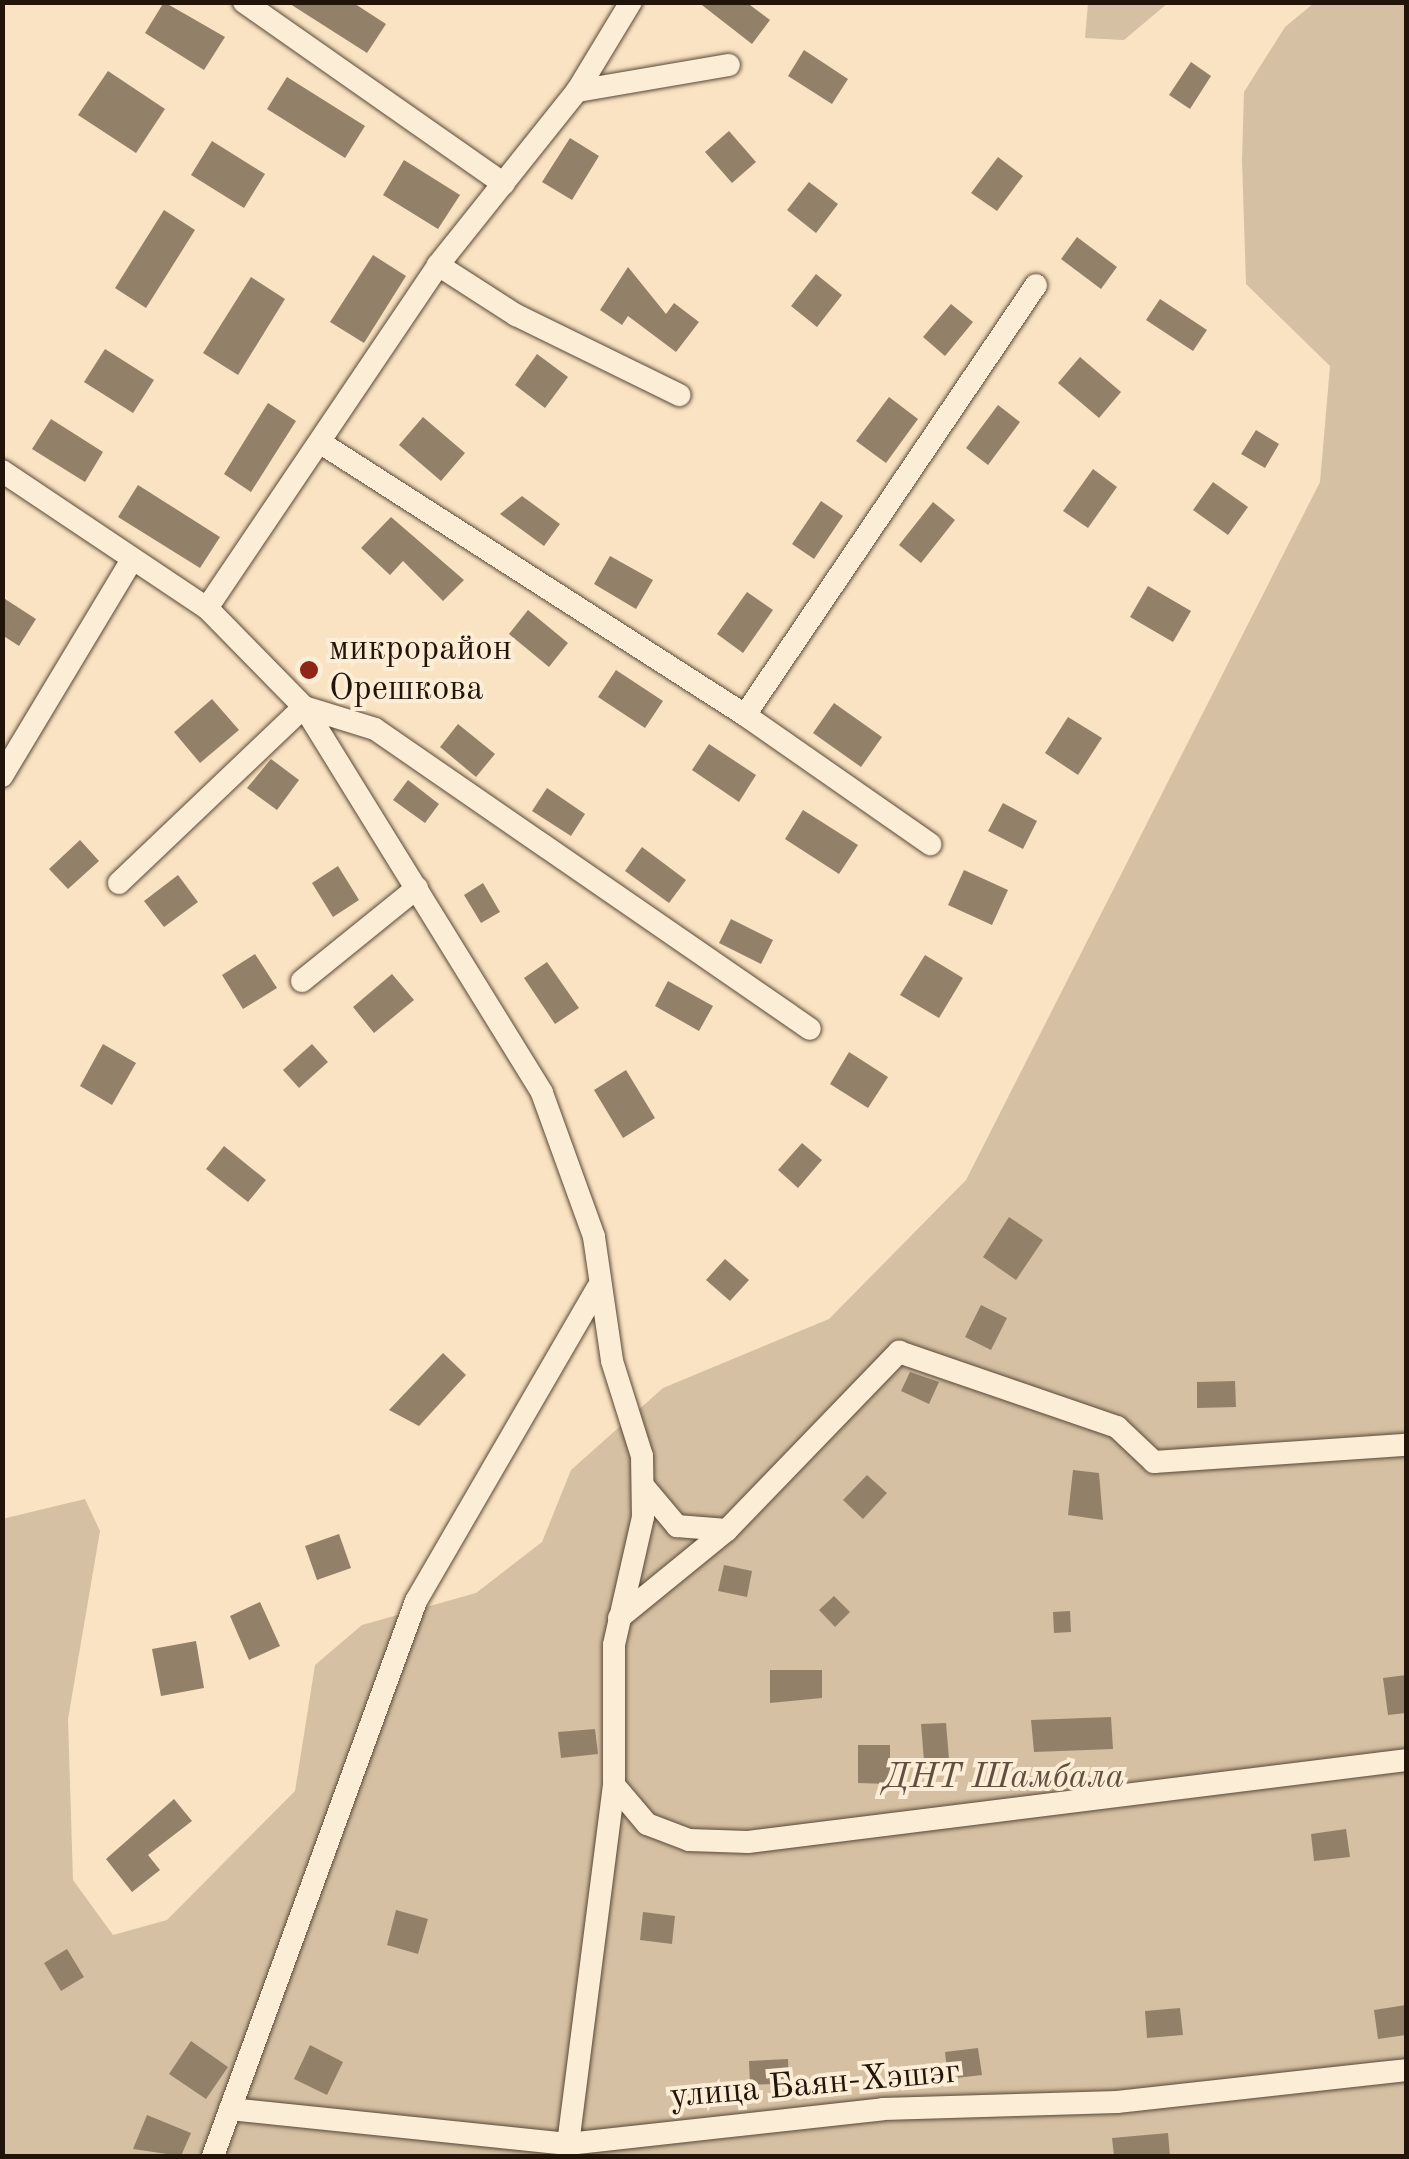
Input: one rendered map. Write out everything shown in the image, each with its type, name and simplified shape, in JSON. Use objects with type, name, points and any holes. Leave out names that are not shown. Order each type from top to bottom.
[{"type":"street","points":[[244,2],[504,184]]},
{"type":"street","points":[[206,608],[438,266],[577,92],[632,2]]},
{"type":"street","points":[[577,92],[730,65]]},
{"type":"street","points":[[438,266],[516,315],[679,395]]},
{"type":"street","points":[[745,715],[1036,284]]},
{"type":"street","points":[[321,443],[745,715],[930,844]]},
{"type":"street","points":[[2,471],[206,608],[304,707],[542,1094],[594,1237],[597,1289],[644,1487],[619,1618],[614,1785],[568,2144]]},
{"type":"street","points":[[2,776],[132,560]]},
{"type":"street","points":[[120,883],[304,707]]},
{"type":"street","points":[[304,707],[375,729],[810,1029]]},
{"type":"street","points":[[302,981],[417,888]]},
{"type":"street","points":[[213,2156],[429,1573],[597,1289]]},
{"type":"street","points":[[619,1618],[726,1530],[899,1352],[1117,1427],[1154,1462],[1406,1445]]},
{"type":"street","points":[[644,1487],[677,1526],[726,1530]]},
{"type":"street","points":[[614,1785],[646,1824],[689,1840],[748,1842],[1406,1760]]},
{"type":"street","name":"улица Баян-Хэшэг","points":[[230,2109],[568,2144],[883,2109],[1117,2102],[1406,2070]]},
{"type":"green space","points":[[1088,2],[1168,3],[1124,40],[1085,38]]},
{"type":"green space","name":"ДНТ Шамбала","points":[[1314,3],[1406,3],[1406,2156],[3,2156],[2,1519],[85,1499],[100,1531],[68,1719],[73,1880],[113,1935],[167,1920],[295,1791],[315,1665],[362,1625],[476,1593],[542,1542],[571,1470],[663,1388],[829,1319],[966,1180],[1320,482],[1330,366],[1246,284],[1242,160],[1244,92],[1285,27]]},
{"type":"building","points":[[164,2],[225,37],[204,70],[145,33]]},
{"type":"building","points":[[287,2],[352,2],[386,24],[367,53]]},
{"type":"building","points":[[698,2],[746,2],[770,20],[752,44]]},
{"type":"building","points":[[804,50],[848,79],[832,104],[788,76]]},
{"type":"building","points":[[1191,62],[1211,76],[1190,109],[1169,95]]},
{"type":"building","points":[[108,71],[165,109],[136,153],[78,115]]},
{"type":"building","points":[[287,77],[365,126],[345,158],[267,109]]},
{"type":"building","points":[[729,131],[756,162],[732,183],[705,152]]},
{"type":"building","points":[[570,138],[599,156],[572,200],[542,182]]},
{"type":"building","points":[[212,141],[265,174],[244,208],[191,175]]},
{"type":"building","points":[[998,157],[1023,176],[997,211],[971,193]]},
{"type":"building","points":[[404,160],[460,195],[438,229],[383,195]]},
{"type":"building","points":[[809,182],[838,204],[816,233],[787,210]]},
{"type":"building","points":[[164,210],[195,230],[146,308],[115,288]]},
{"type":"building","points":[[1077,237],[1117,267],[1101,289],[1061,259]]},
{"type":"building","points":[[373,255],[406,276],[364,343],[330,322]]},
{"type":"building","points":[[628,267],[666,314],[674,303],[699,322],[676,352],[628,316],[622,325],[600,310]]},
{"type":"building","points":[[816,274],[842,295],[817,327],[791,306]]},
{"type":"building","points":[[251,277],[285,299],[238,375],[203,353]]},
{"type":"building","points":[[1160,299],[1207,330],[1193,351],[1146,320]]},
{"type":"building","points":[[951,304],[973,322],[945,356],[923,337]]},
{"type":"building","points":[[105,349],[154,380],[133,413],[84,382]]},
{"type":"building","points":[[537,354],[568,377],[545,408],[515,385]]},
{"type":"building","points":[[1080,357],[1121,392],[1099,418],[1058,383]]},
{"type":"building","points":[[889,397],[918,419],[886,463],[856,441]]},
{"type":"building","points":[[268,403],[296,421],[251,492],[224,474]]},
{"type":"building","points":[[998,405],[1020,422],[988,465],[966,448]]},
{"type":"building","points":[[423,417],[465,453],[441,481],[399,445]]},
{"type":"building","points":[[51,419],[103,452],[85,482],[32,449]]},
{"type":"building","points":[[1256,430],[1279,444],[1265,468],[1241,454]]},
{"type":"building","points":[[1093,469],[1117,487],[1088,528],[1063,511]]},
{"type":"building","points":[[1213,482],[1248,507],[1228,535],[1193,510]]},
{"type":"building","points":[[138,485],[220,537],[200,568],[118,517]]},
{"type":"building","points":[[522,496],[560,524],[544,546],[500,514]]},
{"type":"building","points":[[821,501],[843,516],[814,559],[792,544]]},
{"type":"building","points":[[933,502],[955,520],[921,563],[899,545]]},
{"type":"building","points":[[391,517],[464,580],[443,601],[403,561],[390,575],[361,548]]},
{"type":"building","points":[[610,556],[653,580],[636,609],[594,584]]},
{"type":"building","points":[[1148,586],[1191,611],[1173,642],[1130,617]]},
{"type":"building","points":[[747,592],[773,610],[743,653],[717,634]]},
{"type":"building","points":[[2,597],[36,619],[19,646],[2,635]]},
{"type":"building","points":[[528,610],[568,643],[549,667],[509,634]]},
{"type":"building","points":[[616,670],[663,701],[645,728],[598,697]]},
{"type":"building","points":[[212,699],[239,730],[200,763],[174,732]]},
{"type":"building","points":[[834,703],[882,737],[861,767],[813,733]]},
{"type":"building","points":[[1068,717],[1102,738],[1078,775],[1045,753]]},
{"type":"building","points":[[458,724],[495,754],[476,777],[440,747]]},
{"type":"building","points":[[709,744],[756,775],[739,802],[692,770]]},
{"type":"building","points":[[271,759],[299,780],[277,810],[247,788]]},
{"type":"building","points":[[408,780],[439,804],[425,823],[393,800]]},
{"type":"building","points":[[547,788],[585,814],[571,836],[532,811]]},
{"type":"building","points":[[1003,803],[1037,821],[1023,849],[988,831]]},
{"type":"building","points":[[803,810],[858,845],[839,874],[785,839]]},
{"type":"building","points":[[80,840],[99,861],[68,889],[49,869]]},
{"type":"building","points":[[642,847],[686,880],[669,903],[625,871]]},
{"type":"building","points":[[338,866],[359,900],[333,917],[312,883]]},
{"type":"building","points":[[964,870],[1008,890],[992,925],[948,905]]},
{"type":"building","points":[[178,875],[198,902],[164,927],[144,901]]},
{"type":"building","points":[[483,883],[500,912],[481,923],[464,895]]},
{"type":"building","points":[[731,919],[773,940],[761,964],[719,943]]},
{"type":"building","points":[[255,954],[277,988],[243,1009],[222,975]]},
{"type":"building","points":[[925,955],[963,978],[939,1018],[900,995]]},
{"type":"building","points":[[547,962],[579,1008],[555,1024],[524,978]]},
{"type":"building","points":[[392,974],[414,1000],[374,1033],[353,1007]]},
{"type":"building","points":[[668,981],[713,1006],[699,1031],[655,1006]]},
{"type":"building","points":[[103,1044],[136,1063],[112,1105],[80,1086]]},
{"type":"building","points":[[312,1044],[328,1062],[299,1088],[283,1070]]},
{"type":"building","points":[[849,1052],[888,1077],[868,1108],[830,1084]]},
{"type":"building","points":[[626,1070],[655,1118],[623,1138],[594,1090]]},
{"type":"building","points":[[802,1143],[822,1160],[798,1188],[778,1170]]},
{"type":"building","points":[[224,1146],[266,1180],[248,1202],[206,1169]]},
{"type":"building","points":[[1009,1217],[1043,1240],[1016,1280],[983,1257]]},
{"type":"building","points":[[725,1259],[749,1280],[730,1301],[706,1280]]},
{"type":"building","points":[[981,1305],[1007,1318],[991,1350],[965,1337]]},
{"type":"building","points":[[443,1353],[466,1375],[419,1426],[389,1410]]},
{"type":"building","points":[[910,1372],[939,1382],[929,1404],[901,1391]]},
{"type":"building","points":[[1235,1381],[1236,1407],[1197,1408],[1197,1382]]},
{"type":"building","points":[[1073,1470],[1099,1473],[1103,1520],[1068,1515]]},
{"type":"building","points":[[867,1475],[887,1493],[863,1519],[843,1500]]},
{"type":"building","points":[[339,1534],[351,1568],[317,1580],[305,1546]]},
{"type":"building","points":[[724,1565],[752,1571],[747,1597],[718,1591]]},
{"type":"building","points":[[834,1596],[850,1612],[835,1627],[819,1610]]},
{"type":"building","points":[[260,1602],[280,1646],[249,1660],[230,1616]]},
{"type":"building","points":[[1070,1611],[1071,1632],[1054,1633],[1053,1612]]},
{"type":"building","points":[[196,1641],[204,1688],[161,1696],[152,1649]]},
{"type":"building","points":[[770,1670],[822,1670],[822,1698],[770,1703]]},
{"type":"building","points":[[1406,1675],[1406,1713],[1388,1715],[1383,1678]]},
{"type":"building","points":[[1111,1717],[1113,1749],[1034,1752],[1031,1720]]},
{"type":"building","points":[[946,1723],[949,1759],[924,1761],[921,1724]]},
{"type":"building","points":[[595,1729],[598,1754],[561,1758],[558,1732]]},
{"type":"building","points":[[858,1745],[890,1745],[890,1784],[858,1783]]},
{"type":"building","points":[[174,1799],[192,1821],[148,1855],[160,1870],[132,1892],[106,1859]]},
{"type":"building","points":[[1346,1829],[1350,1857],[1314,1861],[1311,1834]]},
{"type":"building","points":[[396,1910],[428,1919],[418,1954],[387,1945]]},
{"type":"building","points":[[643,1912],[675,1916],[672,1944],[640,1940]]},
{"type":"building","points":[[67,1949],[84,1977],[61,1991],[44,1963]]},
{"type":"building","points":[[1406,2005],[1406,2035],[1378,2039],[1374,2010]]},
{"type":"building","points":[[1180,2008],[1183,2035],[1147,2038],[1145,2011]]},
{"type":"building","points":[[191,2041],[228,2067],[206,2099],[169,2074]]},
{"type":"building","points":[[310,2045],[343,2062],[327,2095],[294,2079]]},
{"type":"building","points":[[978,2048],[982,2075],[948,2079],[945,2052]]},
{"type":"building","points":[[788,2059],[789,2083],[750,2085],[749,2061]]},
{"type":"building","points":[[147,2115],[191,2133],[181,2156],[133,2149]]},
{"type":"building","points":[[1168,2133],[1170,2156],[1114,2156],[1112,2138]]},
{"type":"place","name":"микрорайон Орешкова","points":[[309,670]]}]
